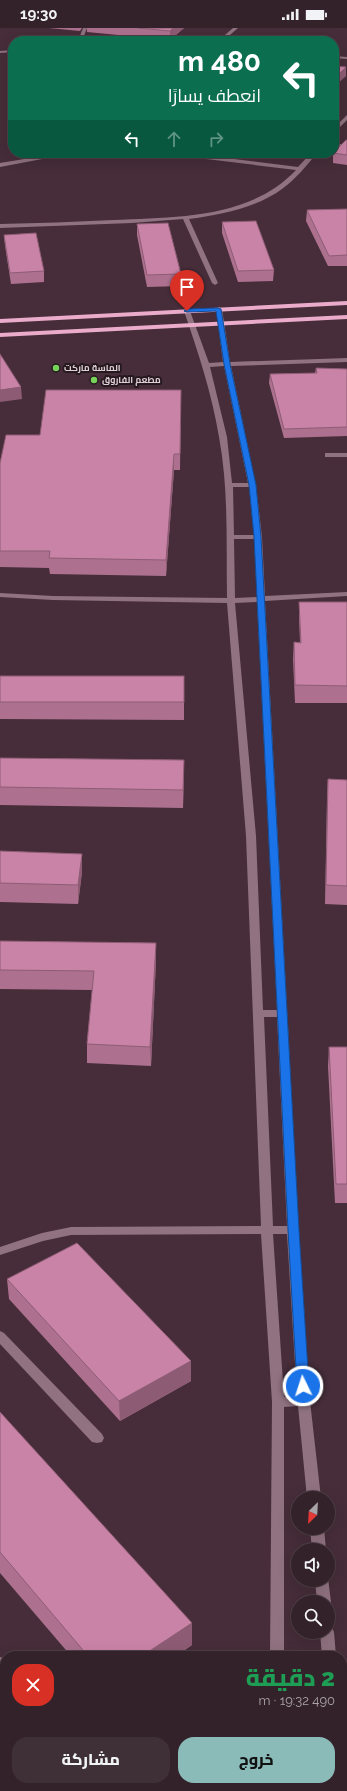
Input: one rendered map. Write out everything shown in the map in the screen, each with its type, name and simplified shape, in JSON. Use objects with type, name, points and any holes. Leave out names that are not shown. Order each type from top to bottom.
[{"type":"main road","points":[[0,321],[347,303]]},
{"type":"main road","points":[[0,335],[347,317]]},
{"type":"street","points":[[226,36],[236,28]]},
{"type":"street","points":[[339,126],[347,117]]},
{"type":"street","points":[[0,165],[41,158]]},
{"type":"street","points":[[212,158],[299,169]]},
{"type":"street","points":[[0,226],[124,222],[184,217],[214,212],[240,206],[279,188],[309,158]]},
{"type":"street","points":[[184,217],[215,283]]},
{"type":"street","points":[[218,309],[227,364],[233,437],[229,484],[231,601],[251,836],[267,1231],[278,1402],[277,1651]]},
{"type":"street","points":[[187,311],[191,326],[252,485],[258,537],[293,1230],[304,1401],[313,1491]]},
{"type":"street","points":[[206,365],[347,360]]},
{"type":"street","points":[[328,455],[347,455]]},
{"type":"street","points":[[229,484],[252,485]]},
{"type":"street","points":[[229,537],[258,537]]},
{"type":"street","points":[[0,595],[53,598],[231,601],[347,594]]},
{"type":"street","points":[[258,1014],[283,1013]]},
{"type":"street","points":[[0,1251],[42,1237],[70,1231],[293,1230]]},
{"type":"street","points":[[0,1336],[97,1438]]},
{"type":"street","points":[[278,1402],[304,1401]]},
{"type":"street","points":[[328,1639],[329,1651]]},
{"type":"building","points":[[138,28],[173,28],[170,31]]},
{"type":"building","points":[[339,66],[346,67],[339,74]]},
{"type":"building","points":[[347,140],[347,155],[339,154],[339,147]]},
{"type":"building","points":[[347,209],[347,255],[329,256],[307,210]]},
{"type":"building","points":[[256,221],[274,270],[238,271],[222,222]]},
{"type":"building","points":[[168,223],[181,274],[147,275],[137,224]]},
{"type":"building","points":[[36,233],[44,271],[10,273],[4,235]]},
{"type":"building","points":[[0,354],[21,387],[0,390]]},
{"type":"building","points":[[316,368],[347,369],[347,427],[284,429],[270,374],[317,373]]},
{"type":"building","points":[[46,390],[181,390],[180,454],[174,454],[166,560],[49,558],[50,551],[0,551],[0,463],[6,435],[40,435]]},
{"type":"building","points":[[299,602],[347,602],[347,686],[295,685],[294,642],[301,643]]},
{"type":"building","points":[[0,676],[184,676],[184,702],[0,702]]},
{"type":"building","points":[[0,758],[184,760],[183,790],[0,787]]},
{"type":"building","points":[[328,779],[347,780],[347,886],[326,885]]},
{"type":"building","points":[[0,851],[82,854],[78,885],[0,883]]},
{"type":"building","points":[[0,941],[156,943],[150,1047],[87,1044],[94,971],[0,970]]},
{"type":"building","points":[[329,1047],[347,1047],[347,1184],[336,1184]]},
{"type":"building","points":[[77,1243],[191,1361],[119,1401],[7,1279]]},
{"type":"building","points":[[0,1412],[192,1623],[150,1651],[84,1651],[0,1552]]},
{"type":"place","name":"الماسة ماركت","points":[[56,368]]},
{"type":"place","name":"مطعم الفاروق","points":[[94,380]]},
{"type":"route","points":[[187,311],[218,309],[227,364],[252,485],[258,537],[293,1230],[303,1386]]}]
